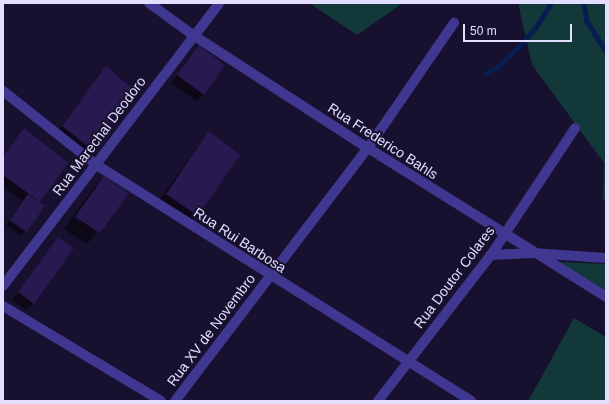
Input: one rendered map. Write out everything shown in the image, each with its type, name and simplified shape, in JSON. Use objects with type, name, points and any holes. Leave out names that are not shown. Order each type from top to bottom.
[{"type":"street","name":"Rua Frederico Bahls","points":[[149,3],[193,35],[368,148],[532,253],[606,297]]},
{"type":"street","name":"Rua Marechal Deodoro","points":[[3,286],[193,35],[219,3]]},
{"type":"street","name":"Rua XV de Novembro","points":[[175,401],[368,148],[454,23]]},
{"type":"street","name":"Rua Rui Barbosa","points":[[3,92],[96,164],[270,276],[471,401]]},
{"type":"street","name":"Rua Doutor Colares","points":[[378,401],[491,255],[575,128]]},
{"type":"street","points":[[491,255],[532,253],[606,258]]},
{"type":"street","points":[[3,306],[162,401]]},
{"type":"green space","points":[[309,3],[403,3],[357,35]]},
{"type":"green space","points":[[518,3],[606,3],[606,200],[603,199],[604,163],[532,65]]},
{"type":"green space","points":[[559,262],[606,264],[606,296]]},
{"type":"green space","points":[[574,318],[606,337],[606,401],[528,401]]},
{"type":"building","points":[[199,45],[225,65],[204,95],[177,75]]},
{"type":"building","points":[[106,66],[134,90],[90,148],[62,126]]},
{"type":"building","points":[[24,128],[68,163],[40,202],[3,175],[3,156]]},
{"type":"building","points":[[209,131],[240,155],[198,216],[166,194]]},
{"type":"building","points":[[104,176],[129,193],[100,233],[75,217]]},
{"type":"building","points":[[28,194],[45,206],[27,232],[10,220]]},
{"type":"building","points":[[58,237],[74,248],[34,304],[18,292]]},
{"type":"waterway","points":[[485,73],[498,67],[523,42],[536,27],[551,3]]},
{"type":"waterway","points":[[584,3],[587,21],[606,51]]}]
